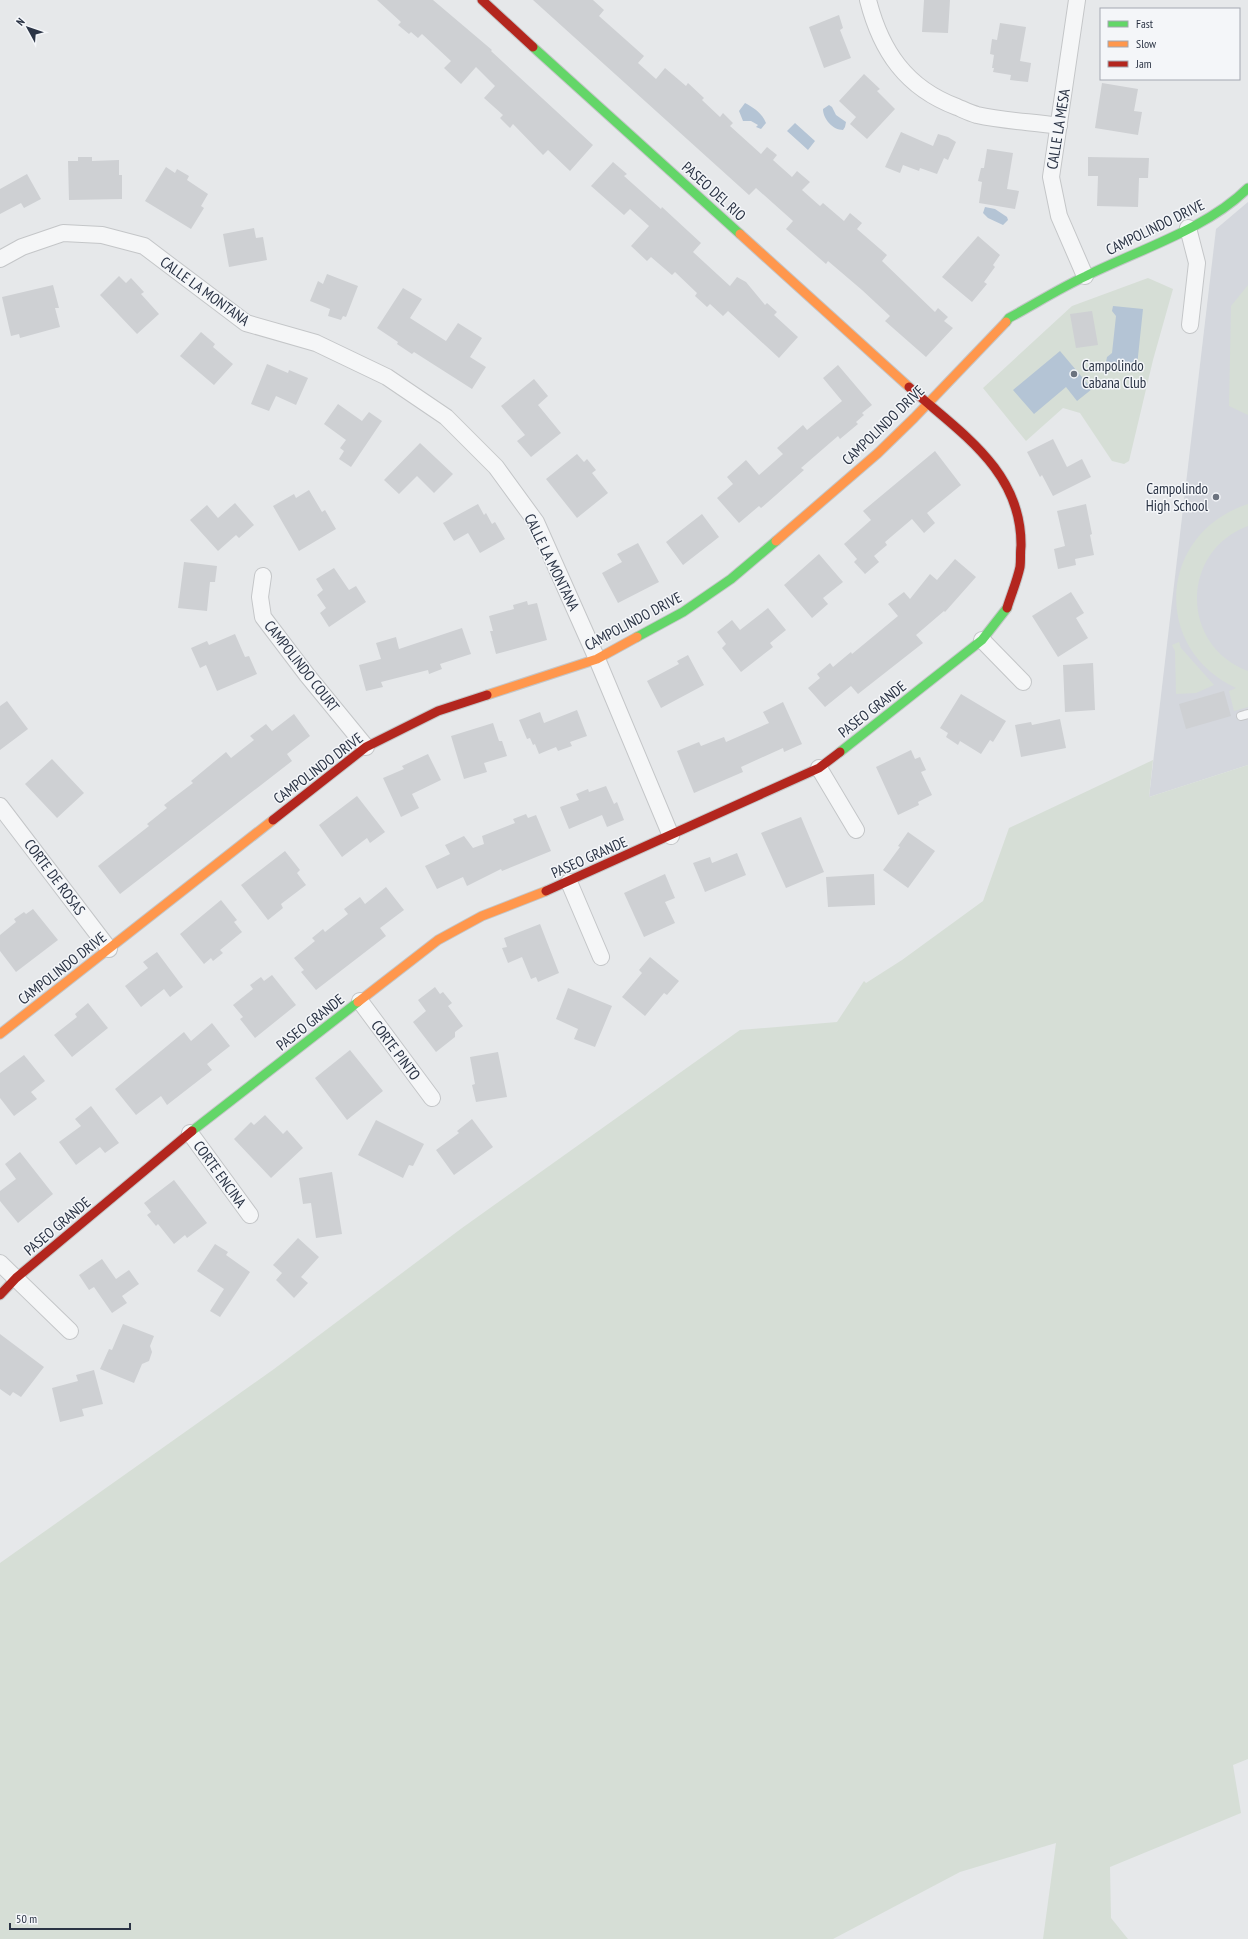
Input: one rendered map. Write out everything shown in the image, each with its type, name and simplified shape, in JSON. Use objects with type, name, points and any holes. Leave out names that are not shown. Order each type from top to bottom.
[{"type":"street","name":"PASEO DEL RIO","points":[[482,0],[927,403]]},
{"type":"street","points":[[868,0],[874,24],[887,49],[908,78],[941,101],[976,115],[1059,126]]},
{"type":"street","name":"CALLE LA MESA","points":[[1077,0],[1051,176],[1059,216],[1085,276]]},
{"type":"street","name":"CAMPOLINDO DRIVE","points":[[0,1034],[366,747],[438,711],[597,659],[683,612],[731,579],[878,452],[914,418],[1009,318],[1085,276],[1206,220],[1239,197],[1248,188]]},
{"type":"street","points":[[1188,228],[1197,263],[1190,326]]},
{"type":"street","name":"CALLE LA MONTANA","points":[[0,259],[22,247],[63,233],[102,235],[144,246],[246,324],[316,343],[387,377],[446,417],[496,467],[536,522],[597,659],[671,836]]},
{"type":"street","name":"PASEO GRANDE","points":[[0,1295],[16,1278],[190,1133],[438,940],[482,916],[569,882],[819,768],[982,640],[1006,610],[1020,566],[1021,526],[1014,498],[1001,476],[984,453],[927,403]]},
{"type":"street","name":"CAMPOLINDO COURT","points":[[263,576],[260,597],[263,617],[307,676],[366,747]]},
{"type":"street","points":[[982,640],[1023,682]]},
{"type":"street","points":[[819,768],[856,830]]},
{"type":"street","name":"CORTE DE ROSAS","points":[[0,806],[109,949]]},
{"type":"street","points":[[569,882],[601,957]]},
{"type":"street","name":"CORTE PINTO","points":[[360,1001],[432,1098]]},
{"type":"street","name":"CORTE ENCINA","points":[[190,1133],[250,1215]]},
{"type":"street","points":[[0,1263],[70,1331]]},
{"type":"shaded area","name":"Campolindo High School","points":[[1248,202],[1248,765],[1149,797],[1216,229]]},
{"type":"shaded area","name":"Campolindo Cabana Club","points":[[1148,278],[1173,289],[1153,360],[1129,461],[1124,464],[1112,461],[1080,413],[1063,408],[1026,441],[983,388],[1072,306]]},
{"type":"shaded area","points":[[1248,285],[1248,415],[1229,406],[1231,306]]},
{"type":"shaded area","points":[[1248,504],[1248,526],[1226,538],[1210,556],[1200,576],[1197,598],[1200,621],[1210,641],[1226,659],[1248,671],[1248,707],[1234,711],[1229,691],[1236,688],[1208,670],[1189,647],[1179,620],[1176,592],[1182,565],[1196,540],[1218,519]]},
{"type":"shaded area","points":[[1179,642],[1181,648],[1214,685],[1196,693],[1176,694],[1175,651],[1172,645]]},
{"type":"shaded area","points":[[1153,760],[1149,797],[1248,765],[1248,1759],[1233,1765],[1241,1813],[1110,1867],[1111,1918],[1128,1939],[1043,1939],[1056,1843],[960,1872],[833,1939],[0,1939],[0,1563],[274,1369],[462,1228],[740,1030],[837,1022],[864,981],[866,983],[902,960],[983,901],[1009,828]]},
{"type":"water","points":[[745,103],[757,111],[764,119],[766,123],[761,129],[756,127],[758,125],[751,121],[743,121],[739,111]]},
{"type":"water","points":[[829,105],[832,107],[836,115],[846,122],[843,130],[839,130],[832,126],[823,113],[823,109]]},
{"type":"water","points":[[795,123],[815,141],[808,150],[787,131]]},
{"type":"water","points":[[985,207],[995,209],[1007,217],[1008,220],[1003,225],[988,218],[983,213]]},
{"type":"water","points":[[1113,306],[1143,309],[1137,366],[1106,362],[1107,357],[1112,353],[1116,316],[1112,311]]},
{"type":"water","points":[[1060,351],[1092,389],[1077,401],[1066,387],[1034,414],[1013,390]]},
{"type":"building","points":[[377,0],[433,0],[492,50],[491,51],[593,145],[570,171],[548,150],[543,155],[513,124],[510,128],[500,118],[503,115],[484,98],[495,86],[476,67],[461,84],[444,68],[451,61],[422,34],[418,38],[411,32],[409,34],[398,25],[401,22]]},
{"type":"building","points":[[533,0],[593,0],[604,10],[599,16],[644,56],[638,63],[656,79],[665,68],[686,86],[688,83],[704,98],[702,100],[720,117],[723,113],[733,123],[730,126],[761,154],[767,147],[777,155],[773,160],[792,177],[797,171],[810,182],[802,190],[820,206],[823,203],[844,221],[850,213],[862,223],[857,229],[887,255],[882,261],[935,312],[938,308],[948,317],[944,321],[953,328],[926,357],[885,321],[890,316],[862,290],[828,261],[826,264],[786,229],[793,221],[756,188],[749,195]]},
{"type":"building","points":[[924,0],[950,0],[948,33],[922,32]]},
{"type":"building","points":[[839,15],[843,28],[840,30],[851,58],[824,68],[809,27]]},
{"type":"building","points":[[1000,23],[1026,27],[1020,61],[1031,63],[1028,82],[1010,80],[1011,75],[993,72],[994,68],[992,68],[994,55],[990,54],[992,39],[997,40]]},
{"type":"building","points":[[864,74],[880,89],[877,91],[895,109],[867,139],[850,124],[856,117],[839,101]]},
{"type":"building","points":[[1102,83],[1138,89],[1134,111],[1142,112],[1138,135],[1095,128]]},
{"type":"building","points":[[901,132],[933,146],[938,134],[948,137],[956,142],[948,160],[944,158],[937,174],[920,168],[919,171],[903,165],[900,173],[885,167]]},
{"type":"building","points":[[987,149],[1013,153],[1007,189],[1019,191],[1015,209],[979,203],[982,182],[978,181],[981,168],[984,168]]},
{"type":"building","points":[[78,157],[92,157],[92,161],[119,160],[119,175],[122,175],[122,199],[69,200],[68,161],[78,161]]},
{"type":"building","points":[[1088,157],[1149,158],[1148,178],[1139,178],[1138,207],[1097,206],[1098,176],[1088,176]]},
{"type":"building","points":[[613,162],[627,174],[624,176],[661,209],[662,207],[701,243],[693,252],[730,286],[737,277],[746,282],[765,305],[767,303],[777,312],[774,315],[798,337],[779,358],[728,311],[723,316],[710,304],[707,307],[695,296],[697,293],[675,272],[672,275],[651,257],[647,261],[631,246],[649,226],[630,209],[624,215],[591,186]]},
{"type":"building","points":[[166,167],[175,173],[177,169],[189,176],[187,180],[208,194],[201,206],[204,208],[191,229],[145,201]]},
{"type":"building","points":[[27,174],[41,199],[24,208],[21,203],[0,214],[0,189]]},
{"type":"building","points":[[254,228],[256,238],[263,237],[267,260],[229,267],[223,234]]},
{"type":"building","points":[[978,236],[1000,255],[993,265],[995,267],[984,282],[987,284],[972,302],[942,277]]},
{"type":"building","points":[[327,274],[358,286],[346,317],[343,316],[341,320],[328,316],[330,309],[310,301],[318,281],[323,284]]},
{"type":"building","points":[[119,276],[126,283],[131,278],[144,292],[141,294],[159,314],[137,334],[100,295]]},
{"type":"building","points":[[53,285],[59,308],[55,308],[60,327],[20,338],[19,334],[11,336],[2,297]]},
{"type":"building","points":[[403,288],[422,299],[410,318],[446,341],[458,323],[482,338],[470,357],[486,367],[472,389],[414,352],[412,354],[397,344],[398,342],[377,328]]},
{"type":"building","points":[[1092,311],[1098,345],[1076,348],[1070,314]]},
{"type":"building","points":[[201,332],[215,344],[213,347],[233,364],[214,385],[180,356]]},
{"type":"building","points":[[267,364],[288,373],[289,370],[308,378],[296,405],[276,396],[269,411],[251,404]]},
{"type":"building","points":[[838,365],[872,405],[862,413],[864,415],[856,422],[858,424],[840,439],[838,436],[801,468],[804,470],[776,495],[761,508],[759,506],[739,523],[717,498],[733,484],[727,477],[746,460],[759,475],[783,454],[777,448],[803,425],[807,430],[842,401],[823,378]]},
{"type":"building","points":[[534,379],[548,396],[538,405],[561,433],[531,457],[517,441],[525,435],[501,406]]},
{"type":"building","points":[[338,404],[362,421],[369,412],[382,421],[351,467],[339,459],[344,451],[340,448],[346,440],[324,424]]},
{"type":"building","points":[[1053,439],[1067,467],[1082,459],[1091,477],[1053,496],[1042,475],[1040,477],[1027,452]]},
{"type":"building","points":[[420,443],[453,474],[434,493],[417,476],[399,494],[384,480]]},
{"type":"building","points":[[935,451],[961,485],[927,513],[935,523],[924,533],[912,519],[885,542],[887,545],[874,556],[879,562],[865,574],[854,562],[857,559],[844,544],[871,520],[863,511]]},
{"type":"building","points":[[577,454],[584,462],[587,459],[596,470],[592,473],[608,493],[577,518],[546,479]]},
{"type":"building","points":[[309,490],[322,512],[325,510],[336,529],[299,551],[273,506],[294,494],[296,498]]},
{"type":"building","points":[[235,503],[254,525],[239,538],[236,535],[218,551],[190,520],[207,505],[218,518]]},
{"type":"building","points":[[478,504],[484,515],[486,513],[492,524],[495,522],[505,539],[480,553],[468,533],[454,541],[443,523]]},
{"type":"building","points":[[1086,504],[1092,534],[1090,535],[1094,555],[1075,559],[1076,565],[1058,569],[1054,549],[1065,546],[1057,511]]},
{"type":"building","points":[[702,514],[719,537],[683,565],[666,542]]},
{"type":"building","points":[[638,543],[659,582],[618,603],[602,573],[622,562],[617,554]]},
{"type":"building","points":[[819,554],[843,582],[823,598],[828,604],[812,618],[784,585]]},
{"type":"building","points":[[955,559],[976,577],[945,612],[944,611],[916,635],[923,643],[858,694],[851,686],[825,707],[808,688],[820,678],[817,674],[830,663],[833,667],[851,652],[852,654],[898,616],[888,604],[904,592],[910,599],[930,574],[937,580]]},
{"type":"building","points":[[184,562],[217,566],[215,582],[210,582],[207,611],[178,608]]},
{"type":"building","points":[[334,568],[349,590],[356,586],[366,602],[329,627],[320,613],[326,608],[317,595],[323,590],[316,579]]},
{"type":"building","points":[[1071,592],[1084,613],[1076,618],[1088,638],[1058,657],[1032,616]]},
{"type":"building","points":[[527,601],[528,605],[537,603],[547,640],[496,654],[490,631],[493,631],[489,616],[514,609],[513,605]]},
{"type":"building","points":[[768,608],[786,630],[770,643],[773,647],[741,672],[722,648],[726,644],[717,632],[732,620],[740,630]]},
{"type":"building","points":[[462,628],[471,654],[440,664],[442,669],[429,674],[428,670],[381,682],[383,687],[366,691],[359,665],[381,659],[376,643],[396,637],[399,649]]},
{"type":"building","points":[[235,634],[245,657],[249,656],[257,674],[217,691],[206,665],[200,668],[191,648],[207,641],[209,645]]},
{"type":"building","points":[[688,655],[704,685],[661,708],[647,681],[679,664],[677,661]]},
{"type":"building","points":[[1093,663],[1095,710],[1065,712],[1063,665]]},
{"type":"building","points":[[1224,691],[1231,716],[1186,729],[1179,704]]},
{"type":"building","points":[[961,694],[1006,721],[993,742],[990,740],[981,754],[960,741],[958,745],[946,737],[948,733],[940,728]]},
{"type":"building","points":[[7,701],[28,729],[0,750],[0,706]]},
{"type":"building","points":[[783,702],[802,744],[784,752],[783,748],[741,767],[743,772],[694,793],[677,751],[699,742],[701,746],[724,737],[726,742],[769,723],[763,712]]},
{"type":"building","points":[[577,710],[587,736],[570,742],[572,746],[558,751],[556,747],[539,754],[535,744],[533,745],[530,738],[527,739],[519,720],[540,712],[544,723]]},
{"type":"building","points":[[294,714],[310,736],[287,754],[292,761],[120,894],[98,866],[149,826],[147,824],[167,808],[164,805],[193,783],[191,781],[226,752],[231,758],[254,740],[250,736],[266,724],[272,731]]},
{"type":"building","points":[[1060,719],[1066,748],[1021,757],[1015,725],[1031,722],[1032,725]]},
{"type":"building","points":[[493,723],[499,741],[502,741],[507,756],[484,763],[487,772],[464,779],[451,736]]},
{"type":"building","points":[[911,750],[915,759],[920,757],[926,770],[921,772],[932,795],[918,802],[919,805],[898,815],[876,767]]},
{"type":"building","points":[[428,754],[441,780],[412,794],[419,808],[401,817],[383,778],[404,769],[402,766]]},
{"type":"building","points":[[52,759],[84,793],[57,818],[25,784]]},
{"type":"building","points":[[606,786],[614,804],[617,802],[624,820],[607,827],[602,815],[569,829],[560,807],[579,800],[576,794],[588,789],[589,792]]},
{"type":"building","points":[[357,796],[385,832],[370,843],[367,838],[342,857],[319,825]]},
{"type":"building","points":[[526,814],[528,818],[536,815],[551,851],[502,871],[501,869],[467,886],[463,877],[437,889],[425,866],[450,854],[445,845],[464,836],[473,848],[484,844],[482,836],[515,823],[513,819]]},
{"type":"building","points":[[801,817],[824,872],[786,888],[761,833]]},
{"type":"building","points":[[908,832],[935,851],[908,888],[883,870],[900,847],[898,846]]},
{"type":"building","points":[[285,851],[300,870],[297,873],[306,885],[281,904],[283,908],[268,920],[241,885]]},
{"type":"building","points":[[737,853],[746,875],[705,892],[693,863],[710,857],[712,863]]},
{"type":"building","points":[[665,874],[675,898],[665,902],[675,923],[644,937],[624,893]]},
{"type":"building","points":[[874,874],[875,905],[828,907],[826,877]]},
{"type":"building","points":[[386,887],[404,910],[380,928],[386,936],[316,990],[301,972],[304,970],[294,958],[315,941],[312,938],[323,929],[325,932],[348,914],[344,909],[360,897],[365,904]]},
{"type":"building","points":[[221,900],[237,920],[234,922],[242,932],[220,950],[223,953],[213,961],[211,958],[204,964],[180,934]]},
{"type":"building","points":[[33,909],[58,940],[16,972],[0,951],[0,935],[16,922],[14,919],[24,912],[26,914]]},
{"type":"building","points":[[540,924],[559,973],[538,982],[536,977],[531,979],[522,957],[508,963],[502,948],[507,947],[504,938]]},
{"type":"building","points":[[157,952],[183,987],[170,997],[164,989],[141,1007],[125,986],[148,968],[143,962]]},
{"type":"building","points":[[650,957],[679,981],[667,995],[664,993],[645,1016],[622,997],[642,973],[639,970]]},
{"type":"building","points":[[272,975],[296,1005],[255,1038],[240,1019],[243,1017],[233,1005],[253,989],[250,985],[261,977],[264,981]]},
{"type":"building","points":[[435,987],[440,994],[443,992],[452,1003],[448,1006],[463,1026],[455,1032],[455,1037],[436,1052],[413,1022],[426,1011],[418,1000]]},
{"type":"building","points":[[568,988],[612,1006],[595,1047],[574,1039],[578,1029],[556,1019]]},
{"type":"building","points":[[88,1003],[108,1028],[72,1057],[54,1035],[77,1017],[75,1014]]},
{"type":"building","points":[[212,1023],[230,1046],[207,1064],[212,1070],[167,1105],[161,1096],[136,1115],[115,1089],[184,1032],[191,1041]]},
{"type":"building","points":[[350,1050],[383,1091],[347,1120],[315,1078]]},
{"type":"building","points":[[498,1052],[507,1097],[476,1102],[472,1085],[475,1084],[470,1057]]},
{"type":"building","points":[[24,1055],[45,1081],[31,1092],[37,1099],[14,1116],[0,1098],[0,1073]]},
{"type":"building","points":[[91,1106],[119,1143],[105,1153],[100,1147],[76,1165],[59,1142],[81,1126],[75,1119]]},
{"type":"building","points":[[265,1115],[283,1134],[287,1130],[303,1148],[271,1178],[234,1139],[251,1122],[254,1125]]},
{"type":"building","points":[[472,1119],[493,1147],[454,1175],[436,1150],[459,1133],[457,1131]]},
{"type":"building","points":[[376,1120],[424,1144],[413,1166],[409,1165],[403,1178],[358,1155]]},
{"type":"building","points":[[20,1152],[53,1194],[18,1223],[0,1201],[0,1191],[16,1179],[5,1164]]},
{"type":"building","points":[[332,1172],[342,1234],[316,1238],[311,1203],[303,1204],[299,1178]]},
{"type":"building","points":[[174,1180],[207,1223],[187,1238],[185,1235],[174,1244],[158,1224],[156,1226],[147,1215],[151,1212],[144,1203]]},
{"type":"building","points":[[298,1238],[319,1257],[301,1277],[308,1283],[294,1298],[276,1280],[282,1273],[273,1265]]},
{"type":"building","points":[[215,1244],[228,1252],[226,1255],[250,1272],[220,1317],[210,1311],[224,1289],[197,1271]]},
{"type":"building","points":[[102,1259],[116,1279],[129,1270],[139,1284],[122,1296],[127,1303],[112,1313],[94,1287],[89,1290],[79,1275]]},
{"type":"building","points":[[123,1324],[154,1336],[150,1346],[152,1352],[149,1361],[142,1364],[134,1383],[100,1369],[109,1349],[112,1350]]},
{"type":"building","points":[[0,1334],[44,1367],[21,1397],[13,1392],[10,1396],[0,1389]]},
{"type":"building","points":[[94,1370],[103,1404],[82,1409],[84,1416],[60,1422],[52,1388],[78,1381],[76,1375]]},
{"type":"traffic: fast","points":[[533,47],[740,234]]},
{"type":"traffic: fast","points":[[1006,322],[1009,318],[1076,281],[1192,227],[1213,215],[1248,188]]},
{"type":"traffic: fast","points":[[637,637],[683,612],[731,579],[776,541]]},
{"type":"traffic: fast","points":[[840,752],[982,640],[1007,608]]},
{"type":"traffic: fast","points":[[192,1131],[358,1002]]},
{"type":"traffic: slow","points":[[740,234],[909,387]]},
{"type":"traffic: slow","points":[[776,541],[878,453],[914,418],[1006,322]]},
{"type":"traffic: slow","points":[[487,695],[597,659],[637,637]]},
{"type":"traffic: slow","points":[[0,1034],[273,820]]},
{"type":"traffic: slow","points":[[358,1002],[438,940],[482,916],[546,891]]},
{"type":"traffic: jam","points":[[482,0],[533,47]]},
{"type":"traffic: jam","points":[[909,387],[967,437],[999,474],[1011,495],[1019,519],[1021,546],[1020,567],[1007,608]]},
{"type":"traffic: jam","points":[[273,820],[366,747],[438,711],[487,695]]},
{"type":"traffic: jam","points":[[546,891],[819,768],[840,752]]},
{"type":"traffic: jam","points":[[0,1295],[16,1278],[192,1131]]},
{"type":"place","name":"Campolindo Cabana Club","points":[[1074,374]]},
{"type":"place","name":"Campolindo High School","points":[[1216,497]]}]
